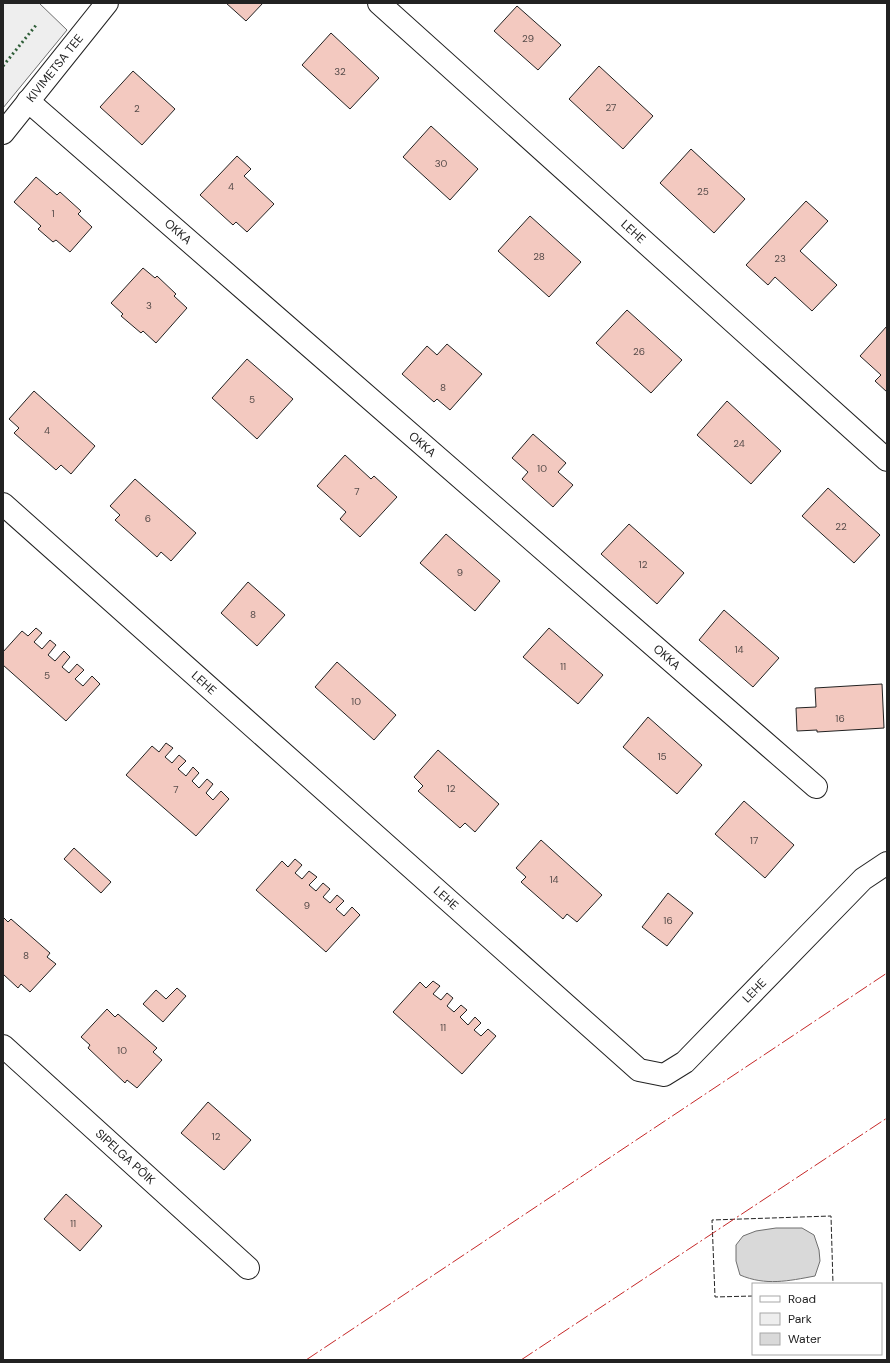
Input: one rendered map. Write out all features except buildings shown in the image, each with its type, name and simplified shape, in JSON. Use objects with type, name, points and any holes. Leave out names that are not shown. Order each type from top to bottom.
[{"type":"street","name":"KIVIMETSA TEE","points":[[3,132],[107,3]]},
{"type":"street","name":"LEHE","points":[[379,3],[887,460]]},
{"type":"street","name":"OKKA","points":[[28,102],[816,787]]},
{"type":"street","name":"LEHE","points":[[3,504],[639,1070],[664,1075],[685,1062],[863,879],[887,863]]},
{"type":"street","name":"SIPELGA PÕIK","points":[[3,1046],[248,1268]]},
{"type":"green space","points":[[3,3],[39,3],[67,30],[3,108]]},
{"type":"water","points":[[776,1228],[802,1228],[814,1235],[819,1250],[820,1261],[815,1276],[777,1282],[759,1280],[740,1275],[736,1261],[736,1245],[743,1236],[756,1231]]},
{"type":"hedge","points":[[3,66],[37,24]]},
{"type":"fence","points":[[752,1296],[715,1297],[712,1220],[831,1216],[833,1283]]},
{"type":"power","points":[[306,1360],[887,973]]},
{"type":"power","points":[[521,1360],[887,1118]]}]
